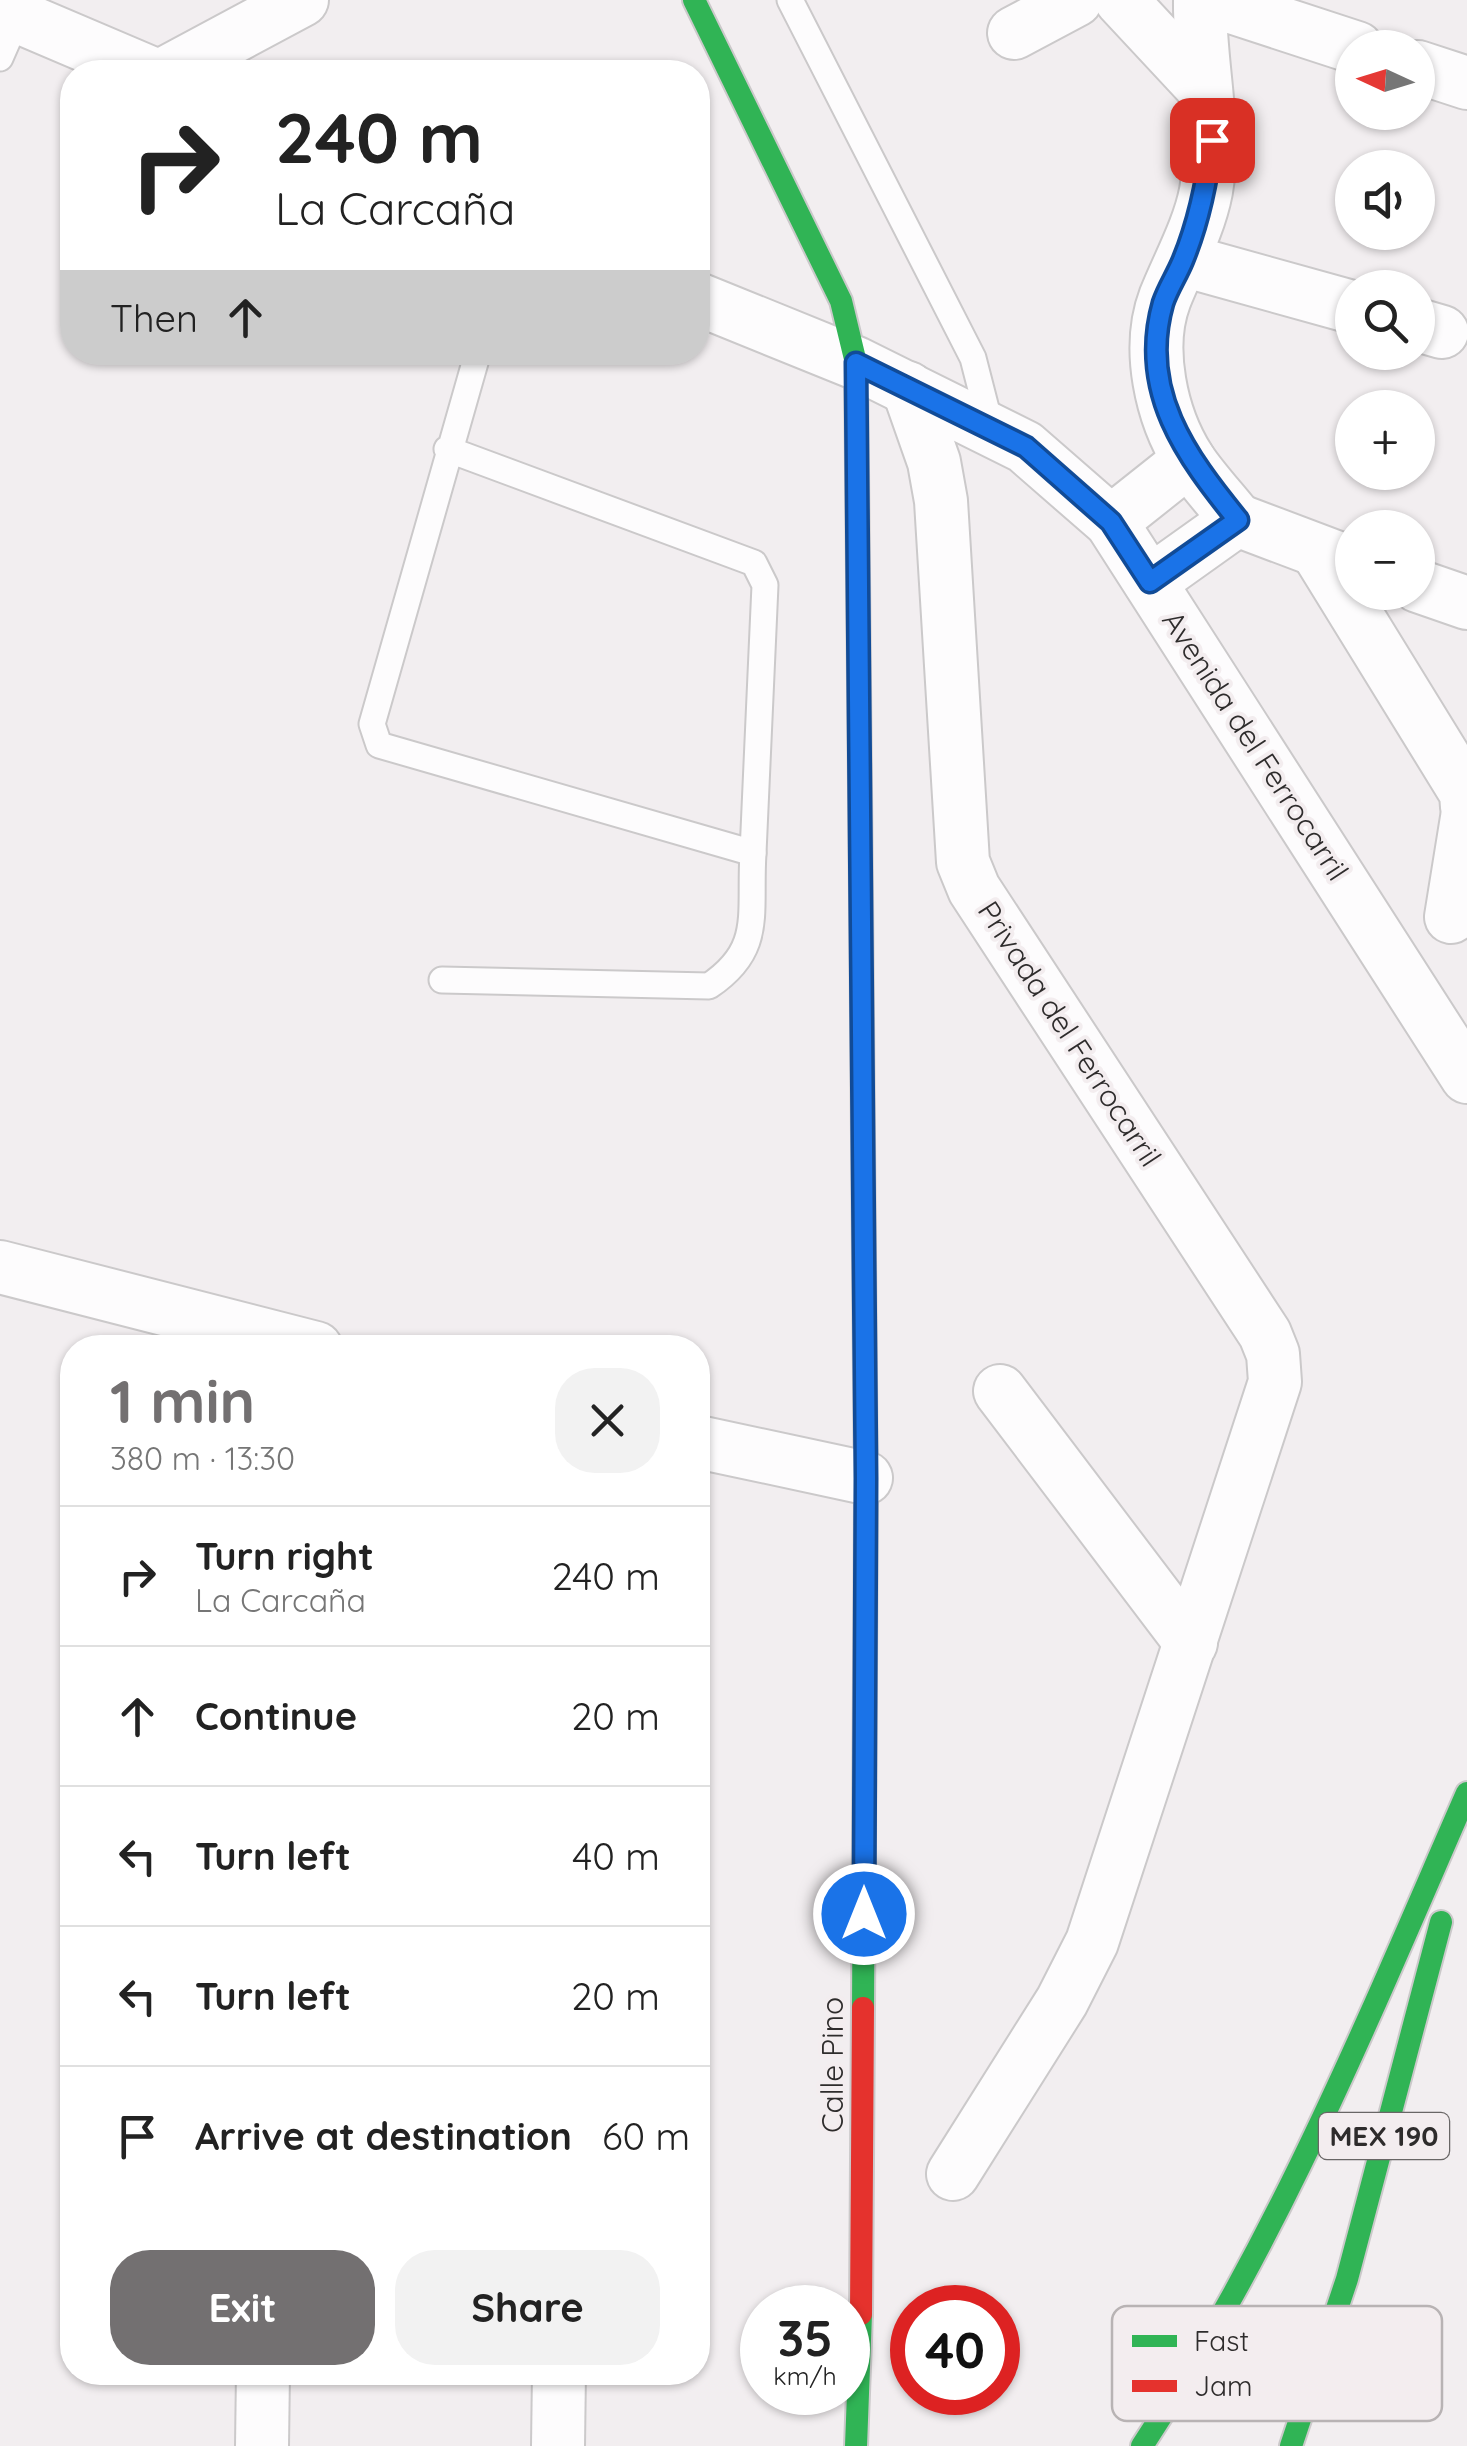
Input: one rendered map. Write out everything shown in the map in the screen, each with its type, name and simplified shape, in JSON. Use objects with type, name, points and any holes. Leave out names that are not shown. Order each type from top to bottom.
[{"type":"main road","points":[[694,0],[841,301],[856,363]]},
{"type":"main road","name":"Calle Pino","points":[[856,363],[866,1478],[860,2411],[856,2446]]},
{"type":"main road","points":[[1226,2306],[1283,2212],[1347,2077],[1467,1793]]},
{"type":"main road","name":"MEX 190","points":[[1337,2306],[1467,1822]]},
{"type":"main road","points":[[1142,2446],[1157,2421]]},
{"type":"main road","name":"MEX 190","points":[[1291,2446],[1299,2421]]},
{"type":"street","points":[[190,60],[302,0]]},
{"type":"street","points":[[1014,33],[1076,0]]},
{"type":"street","points":[[1122,0],[1204,88]]},
{"type":"street","points":[[1200,0],[1204,88],[1212,140],[1205,195],[1164,302],[1156,353],[1167,412],[1189,460],[1238,520],[1335,557]]},
{"type":"street","points":[[1210,0],[1335,41]]},
{"type":"street","points":[[6,28],[109,60]]},
{"type":"street","points":[[1435,73],[1467,83]]},
{"type":"street","points":[[1183,260],[1335,302]]},
{"type":"street","name":"Avenida del Ferrocarril","points":[[710,304],[856,363],[1026,447],[1111,522],[1467,1077]]},
{"type":"street","name":"Privada del Ferrocarril","points":[[908,388],[934,462],[941,502],[963,862],[974,889],[1265,1334],[1274,1354],[1275,1382],[1092,1942],[1062,2001],[953,2174]]},
{"type":"street","points":[[1111,522],[1189,460]]},
{"type":"street","points":[[1150,582],[1238,520]]},
{"type":"street","points":[[1435,592],[1467,603]]},
{"type":"street","points":[[1364,610],[1466,793],[1467,807]]},
{"type":"street","points":[[1451,918],[1467,818]]},
{"type":"street","points":[[0,1267],[158,1327],[218,1335]]},
{"type":"street","points":[[1000,1390],[1191,1643]]},
{"type":"street","points":[[710,1445],[866,1478]]},
{"type":"street","points":[[262,2446],[263,2385]]},
{"type":"street","points":[[558,2446],[559,2385]]},
{"type":"lane","points":[[790,0],[973,358],[976,422]]},
{"type":"lane","points":[[474,365],[372,724],[379,745],[753,853]]},
{"type":"lane","points":[[442,980],[709,986],[733,970],[747,951],[765,585],[754,563],[448,449]]},
{"type":"traffic: fast","points":[[694,0],[841,301],[856,363],[861,895]]},
{"type":"traffic: fast","points":[[863,2008],[866,1499]]},
{"type":"traffic: fast","points":[[1226,2306],[1319,2127],[1467,1793]]},
{"type":"traffic: fast","points":[[1338,2306],[1441,1922]]},
{"type":"traffic: fast","points":[[856,2446],[857,2415]]},
{"type":"traffic: fast","points":[[1142,2446],[1158,2421]]},
{"type":"traffic: fast","points":[[1291,2446],[1299,2421]]},
{"type":"traffic: jam","points":[[861,895],[866,1499]]},
{"type":"traffic: jam","points":[[861,2285],[863,2008]]},
{"type":"route","points":[[864,1914],[866,1478],[856,363],[1026,447],[1111,522],[1150,582],[1238,520],[1189,460],[1167,412],[1156,353],[1164,302],[1205,195],[1212,140]]}]
